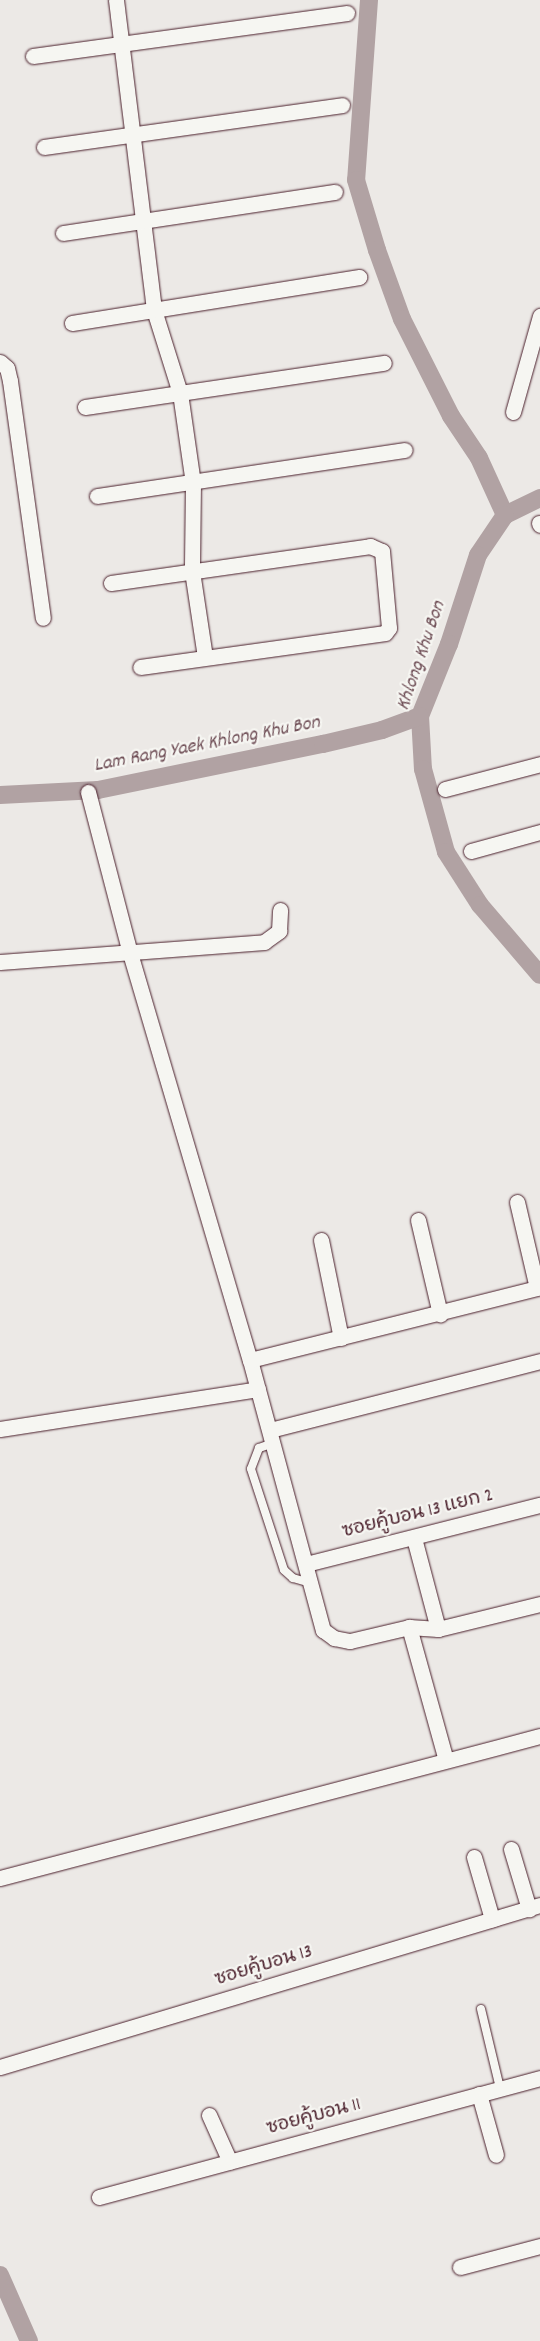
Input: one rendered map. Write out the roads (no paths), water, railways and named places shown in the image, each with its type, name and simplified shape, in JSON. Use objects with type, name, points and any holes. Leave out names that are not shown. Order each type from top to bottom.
[{"type":"street","points":[[116,0],[154,310],[180,393],[194,483],[192,571],[205,657]]},
{"type":"street","points":[[33,56],[347,13]]},
{"type":"street","points":[[44,147],[342,104]]},
{"type":"street","points":[[63,232],[335,192]]},
{"type":"street","points":[[72,323],[359,277]]},
{"type":"street","points":[[513,412],[540,316]]},
{"type":"street","points":[[0,362],[7,368],[10,381],[43,618]]},
{"type":"street","points":[[85,408],[384,363]]},
{"type":"street","points":[[97,496],[405,450]]},
{"type":"street","points":[[111,583],[370,546],[382,551],[389,628],[385,633],[140,667]]},
{"type":"street","points":[[446,789],[540,764]]},
{"type":"street","points":[[88,792],[130,953],[250,1360],[323,1630],[334,1638],[350,1641],[409,1628],[438,1628],[540,1604]]},
{"type":"street","points":[[472,852],[540,832]]},
{"type":"street","points":[[0,962],[264,942],[279,931],[280,910]]},
{"type":"street","points":[[250,1360],[440,1314],[538,1287],[517,1202]]},
{"type":"street","points":[[418,1220],[440,1314]]},
{"type":"street","points":[[322,1240],[341,1338]]},
{"type":"street","points":[[271,1436],[540,1362]]},
{"type":"street","points":[[0,1429],[258,1389]]},
{"type":"street","name":"ซอยคู้บอน 13 แยก 2","points":[[306,1564],[540,1505]]},
{"type":"street","points":[[414,1538],[438,1628]]},
{"type":"street","points":[[409,1628],[446,1760]]},
{"type":"street","points":[[0,1878],[540,1736]]},
{"type":"street","points":[[511,1849],[534,1907]]},
{"type":"street","points":[[474,1858],[492,1919]]},
{"type":"street","name":"ซอยคู้บอน 13","points":[[0,2067],[534,1907]]},
{"type":"street","name":"ซอยคู้บอน 11","points":[[99,2197],[540,2078]]},
{"type":"street","points":[[479,2094],[496,2155]]},
{"type":"street","points":[[209,2115],[230,2162]]},
{"type":"street","points":[[460,2267],[540,2246]]},
{"type":"lane","points":[[271,1436],[259,1448],[251,1469],[284,1570],[293,1578],[311,1583]]},
{"type":"lane","points":[[481,2009],[500,2088]]},
{"type":"waterway","points":[[369,0],[356,180],[377,250],[402,319],[451,416],[479,458],[505,515]]},
{"type":"waterway","name":"Khlong Khu Bon","points":[[540,498],[505,515],[478,555],[449,644],[420,716],[423,769],[446,852],[480,905],[540,975]]},
{"type":"waterway","name":"Lam Rang Yaek Khlong Khu Bon","points":[[0,795],[98,790],[323,744],[382,730],[420,716]]},
{"type":"waterway","points":[[0,2275],[29,2341]]}]
